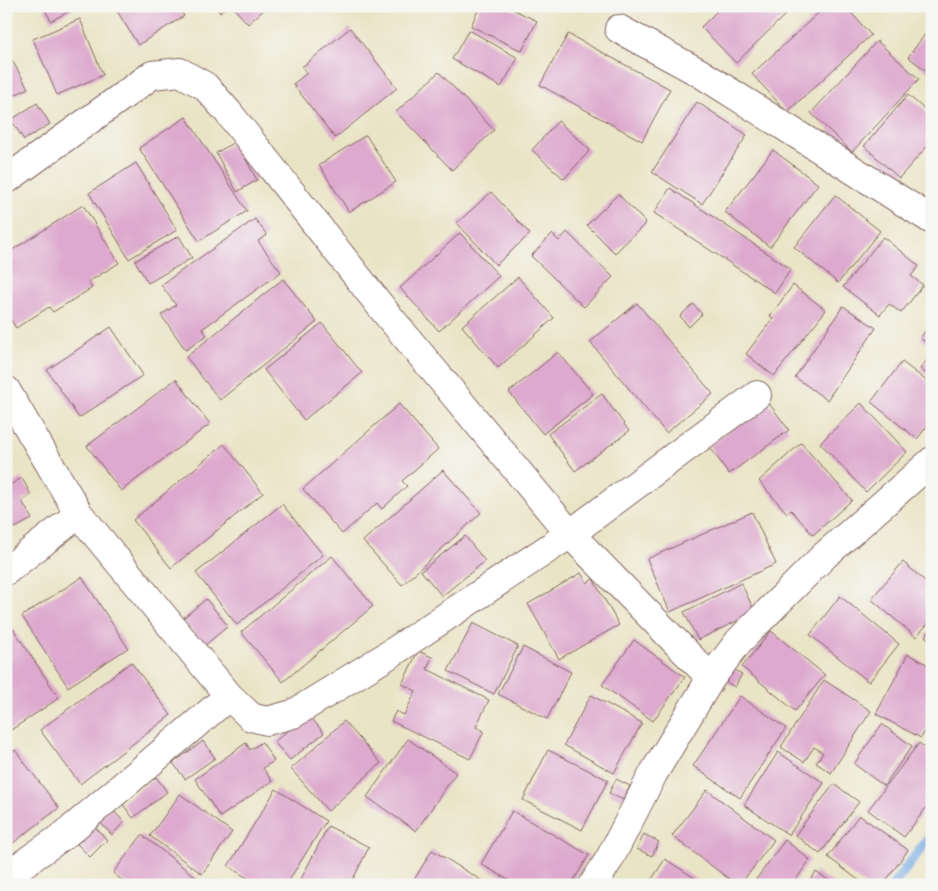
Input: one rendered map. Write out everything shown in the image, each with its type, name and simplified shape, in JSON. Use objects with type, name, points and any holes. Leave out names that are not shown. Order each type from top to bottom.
[{"type":"street","points":[[619,29],[700,73],[932,220]]},
{"type":"street","points":[[6,180],[152,75],[180,72],[205,86],[228,112],[386,313],[570,534],[711,678]]},
{"type":"street","points":[[6,390],[79,514],[229,696],[251,717],[267,721],[293,714],[390,654],[570,534],[757,395]]},
{"type":"street","points":[[592,885],[610,858],[653,774],[711,678],[739,641],[824,556],[931,463]]},
{"type":"street","points":[[6,572],[79,514]]},
{"type":"street","points":[[6,876],[67,833],[229,696]]},
{"type":"building","points":[[43,6],[79,6],[51,21]]},
{"type":"building","points":[[114,6],[178,6],[184,16],[138,45]]},
{"type":"building","points":[[215,6],[227,6],[220,12]]},
{"type":"building","points":[[232,6],[268,6],[248,24]]},
{"type":"building","points":[[480,6],[506,6],[537,21],[522,51],[471,26]]},
{"type":"building","points":[[722,6],[794,6],[736,63],[701,27]]},
{"type":"building","points":[[826,6],[845,6],[871,35],[787,112],[752,74]]},
{"type":"building","points":[[80,19],[103,75],[57,95],[33,39]]},
{"type":"building","points":[[932,25],[932,75],[908,57]]},
{"type":"building","points":[[350,28],[397,88],[335,138],[293,84],[307,73],[302,67]]},
{"type":"building","points":[[469,30],[518,58],[501,87],[452,59]]},
{"type":"building","points":[[568,34],[670,89],[642,141],[540,85]]},
{"type":"building","points":[[877,41],[919,79],[852,152],[811,113]]},
{"type":"building","points":[[6,50],[28,88],[6,100]]},
{"type":"building","points":[[439,72],[494,130],[452,170],[396,112]]},
{"type":"building","points":[[908,95],[932,116],[932,141],[899,178],[864,146]]},
{"type":"building","points":[[697,102],[747,135],[702,204],[652,172]]},
{"type":"building","points":[[37,103],[50,124],[24,140],[11,120]]},
{"type":"building","points":[[186,117],[247,211],[199,241],[139,148]]},
{"type":"building","points":[[558,121],[590,150],[564,179],[532,150]]},
{"type":"building","points":[[366,135],[396,182],[349,212],[319,165]]},
{"type":"building","points":[[236,141],[257,180],[237,192],[216,153]]},
{"type":"building","points":[[773,150],[818,184],[770,247],[725,212]]},
{"type":"building","points":[[136,163],[177,230],[129,259],[89,193]]},
{"type":"building","points":[[670,188],[791,269],[775,293],[654,213]]},
{"type":"building","points":[[491,192],[530,234],[496,265],[457,223]]},
{"type":"building","points":[[618,194],[646,223],[615,253],[587,225]]},
{"type":"building","points":[[835,195],[880,231],[838,283],[794,247]]},
{"type":"building","points":[[83,205],[119,263],[88,282],[92,288],[53,312],[49,307],[16,328],[6,312],[6,254]]},
{"type":"building","points":[[255,219],[267,235],[258,241],[281,272],[202,329],[207,335],[186,350],[161,315],[176,305],[161,285]]},
{"type":"building","points":[[567,232],[613,277],[584,307],[531,256],[552,234],[559,241]]},
{"type":"building","points":[[460,233],[499,276],[439,331],[400,288]]},
{"type":"building","points":[[179,236],[192,258],[148,283],[135,261]]},
{"type":"building","points":[[883,237],[919,266],[911,276],[923,285],[901,313],[889,304],[880,315],[843,287]]},
{"type":"building","points":[[518,277],[554,318],[498,368],[462,326]]},
{"type":"building","points":[[283,279],[317,322],[220,400],[186,357]]},
{"type":"building","points":[[793,285],[826,310],[774,376],[746,354],[773,318],[770,316]]},
{"type":"building","points":[[637,303],[713,394],[666,433],[590,342]]},
{"type":"building","points":[[693,304],[702,314],[689,327],[680,316]]},
{"type":"building","points":[[843,306],[876,328],[827,400],[795,377]]},
{"type":"building","points":[[932,322],[932,347],[920,338]]},
{"type":"building","points":[[322,323],[362,373],[304,420],[264,370]]},
{"type":"building","points":[[111,327],[143,375],[79,418],[47,370]]},
{"type":"building","points":[[558,352],[593,394],[543,434],[509,392]]},
{"type":"building","points":[[930,356],[932,358],[932,378],[920,369]]},
{"type":"building","points":[[902,362],[932,385],[932,420],[917,439],[871,402]]},
{"type":"building","points":[[176,379],[210,424],[121,491],[87,446]]},
{"type":"building","points":[[602,394],[629,431],[575,471],[548,434]]},
{"type":"building","points":[[768,402],[789,430],[729,474],[709,446]]},
{"type":"building","points":[[861,403],[907,452],[866,492],[820,443]]},
{"type":"building","points":[[399,404],[438,449],[402,481],[407,486],[382,509],[377,503],[342,534],[303,489]]},
{"type":"building","points":[[801,443],[852,500],[813,535],[791,510],[787,513],[759,481]]},
{"type":"building","points":[[224,444],[263,493],[171,568],[133,520]]},
{"type":"building","points":[[443,470],[481,513],[402,585],[363,541]]},
{"type":"building","points":[[22,478],[31,495],[22,501],[32,519],[15,528],[6,512],[6,487]]},
{"type":"building","points":[[282,504],[323,555],[237,625],[196,573]]},
{"type":"building","points":[[752,512],[776,564],[670,612],[647,559]]},
{"type":"building","points":[[465,536],[485,561],[442,596],[421,571]]},
{"type":"building","points":[[332,556],[373,606],[283,682],[241,632]]},
{"type":"building","points":[[903,562],[932,587],[932,619],[916,637],[871,599]]},
{"type":"building","points":[[581,573],[587,583],[593,579],[619,625],[559,659],[528,604]]},
{"type":"building","points":[[82,577],[128,648],[68,687],[22,616]]},
{"type":"building","points":[[741,583],[755,612],[698,640],[684,612]]},
{"type":"building","points":[[840,596],[899,644],[869,682],[810,635]]},
{"type":"building","points":[[206,599],[228,626],[204,646],[182,619]]},
{"type":"building","points":[[473,623],[518,646],[494,694],[448,671]]},
{"type":"building","points":[[12,627],[59,698],[8,732],[6,631]]},
{"type":"building","points":[[932,628],[932,642],[925,636]]},
{"type":"building","points":[[771,631],[825,675],[795,711],[742,667]]},
{"type":"building","points":[[634,640],[685,677],[653,721],[602,685]]},
{"type":"building","points":[[523,647],[571,672],[547,719],[498,694]]},
{"type":"building","points":[[418,651],[432,657],[427,669],[489,700],[476,727],[484,731],[470,759],[391,721],[396,711],[404,715],[416,691],[402,684]]},
{"type":"building","points":[[908,654],[932,667],[932,719],[921,738],[876,714]]},
{"type":"building","points":[[131,662],[171,715],[80,784],[40,730]]},
{"type":"building","points":[[727,666],[742,674],[735,687],[720,679]]},
{"type":"building","points":[[824,680],[871,711],[831,773],[816,763],[823,753],[814,747],[804,762],[781,747]]},
{"type":"building","points":[[591,695],[642,723],[614,773],[564,745]]},
{"type":"building","points":[[740,696],[786,728],[740,798],[693,766]]},
{"type":"building","points":[[308,714],[324,733],[290,760],[274,742]]},
{"type":"building","points":[[344,721],[381,763],[328,811],[291,769]]},
{"type":"building","points":[[882,724],[912,746],[884,786],[854,764]]},
{"type":"building","points":[[408,739],[456,773],[416,831],[367,797]]},
{"type":"building","points":[[203,741],[215,758],[185,779],[173,763]]},
{"type":"building","points":[[262,742],[274,761],[263,768],[272,781],[220,817],[195,779],[246,743],[250,750]]},
{"type":"building","points":[[919,743],[932,753],[932,800],[904,837],[868,810]]},
{"type":"building","points":[[15,750],[59,808],[13,843],[6,833],[6,756]]},
{"type":"building","points":[[548,750],[608,780],[582,830],[523,800]]},
{"type":"building","points":[[778,752],[824,783],[789,835],[744,805]]},
{"type":"building","points":[[156,777],[167,792],[133,818],[122,803]]},
{"type":"building","points":[[616,779],[630,786],[623,800],[609,793]]},
{"type":"building","points":[[834,784],[859,802],[820,854],[795,835]]},
{"type":"building","points":[[276,789],[326,821],[286,885],[258,885],[228,866]]},
{"type":"building","points":[[707,790],[774,840],[740,885],[737,885],[672,836]]},
{"type":"building","points":[[180,794],[232,832],[202,874],[150,836]]},
{"type":"building","points":[[110,807],[124,822],[112,835],[97,819]]},
{"type":"building","points":[[512,811],[589,855],[571,885],[517,885],[481,864]]},
{"type":"building","points":[[859,815],[908,850],[883,885],[865,885],[828,857]]},
{"type":"building","points":[[328,826],[369,847],[350,885],[298,885]]},
{"type":"building","points":[[95,827],[107,840],[90,857],[77,844]]},
{"type":"building","points":[[644,834],[659,842],[652,856],[637,849]]},
{"type":"building","points":[[142,835],[206,885],[128,885],[113,873]]},
{"type":"building","points":[[785,840],[810,860],[792,885],[752,885]]},
{"type":"building","points":[[432,850],[489,885],[411,885]]},
{"type":"building","points":[[665,859],[693,877],[705,885],[648,885]]},
{"type":"building","points":[[816,872],[836,885],[807,885]]},
{"type":"waterway","points":[[893,885],[932,834]]}]
